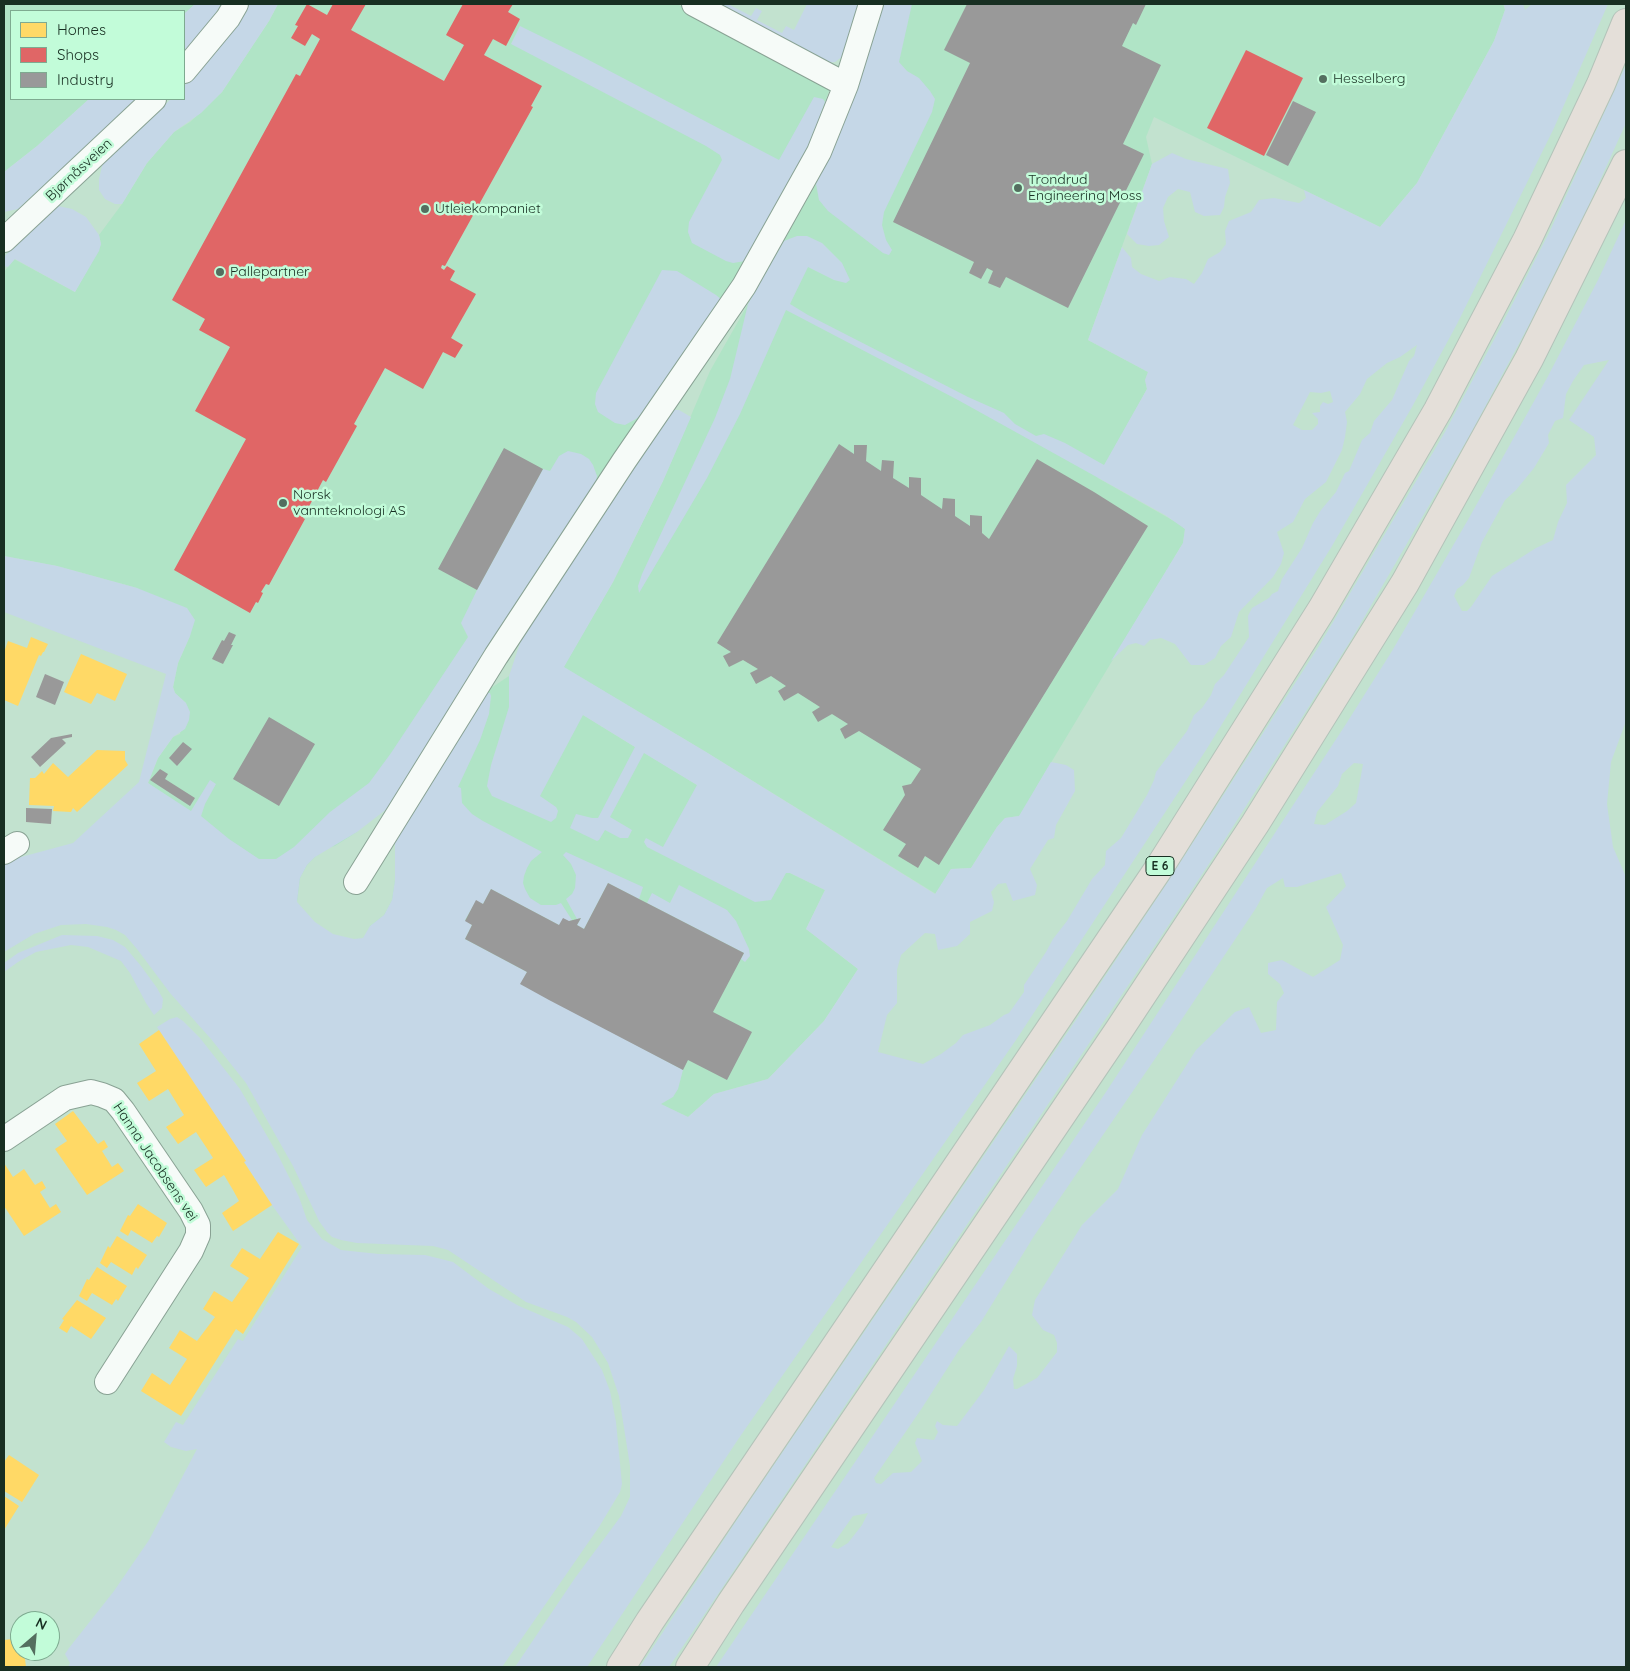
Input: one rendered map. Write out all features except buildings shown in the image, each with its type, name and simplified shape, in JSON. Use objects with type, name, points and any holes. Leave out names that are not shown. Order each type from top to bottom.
[{"type":"highway","name":"E 6","points":[[621,1667],[650,1621],[1157,871],[1322,609],[1438,410],[1527,240],[1601,84],[1626,23]]},
{"type":"highway","points":[[690,1667],[736,1595],[1119,1030],[1255,824],[1409,574],[1529,359],[1626,164]]},
{"type":"street","points":[[185,70],[228,18],[236,4]]},
{"type":"street","points":[[694,4],[846,85]]},
{"type":"street","points":[[356,882],[502,648],[624,461],[744,286],[819,152],[846,85],[871,4]]},
{"type":"street","name":"Bjørnåsveien","points":[[4,240],[153,100]]},
{"type":"street","name":"Hanna Jacobsens vei","points":[[4,1139],[65,1098],[91,1092],[102,1094],[114,1100],[123,1111],[191,1211],[198,1225],[198,1235],[191,1251],[107,1382]]},
{"type":"shaded area","points":[[4,4],[195,4],[185,13],[185,10],[10,10],[10,100],[88,100],[37,146],[4,172]]},
{"type":"shaded area","points":[[195,4],[221,4],[211,21],[185,53],[185,13]]},
{"type":"shaded area","points":[[247,4],[278,4],[269,21],[222,92],[201,113],[174,132],[147,163],[122,204],[115,204],[105,199],[99,190],[99,179],[103,162],[170,100],[185,100],[185,85],[209,59]]},
{"type":"shaded area","points":[[278,4],[677,4],[830,88],[814,133],[748,262],[357,832],[335,846],[327,848],[307,865],[300,878],[297,902],[148,783],[158,758],[173,737],[180,734],[186,703],[175,693],[173,687],[178,663],[190,636],[137,588],[57,566],[4,556],[4,272],[14,259],[75,292],[101,244],[99,235],[122,204],[147,163],[174,132],[190,122],[222,92],[269,21]]},
{"type":"shaded area","points":[[717,4],[728,4],[751,16],[756,8],[762,11],[757,20],[782,33],[786,26],[794,30],[807,4],[858,4],[850,41],[843,56],[835,62],[826,63]]},
{"type":"shaded area","points":[[881,4],[1503,4],[1505,10],[1494,41],[1417,183],[1380,227],[1154,117],[1146,137],[1152,164],[1088,340],[1148,372],[1145,380],[1147,389],[1098,478],[1181,525],[1185,529],[1183,543],[1025,809],[1019,816],[1005,818],[997,827],[971,868],[951,869],[936,894],[706,752],[563,667],[613,582],[663,481],[710,371],[816,184],[852,98]]},
{"type":"shaded area","points":[[881,4],[912,4],[899,62],[907,71],[919,78],[935,99],[932,112],[884,212],[882,225],[886,240],[892,250],[889,255],[883,253],[828,211],[819,200],[816,184],[852,98]]},
{"type":"shaded area","points":[[1523,4],[1525,10],[1532,4],[1608,4],[1554,128],[1457,324],[1412,407],[1332,546],[1206,750],[1016,1040],[739,1438],[587,1667],[515,1667],[575,1578],[621,1516],[630,1497],[630,1466],[619,1396],[608,1363],[592,1337],[576,1322],[526,1302],[448,1250],[433,1246],[357,1243],[332,1237],[319,1221],[293,1166],[246,1083],[211,1039],[170,993],[125,935],[107,927],[86,924],[61,925],[34,934],[4,952],[4,864],[10,860],[73,843],[139,782],[166,674],[4,612],[4,556],[57,566],[137,588],[187,608],[195,620],[178,663],[173,687],[175,693],[186,703],[190,712],[189,720],[185,729],[173,737],[158,758],[148,783],[191,811],[210,780],[216,784],[201,816],[229,839],[259,859],[276,859],[294,847],[330,812],[369,783],[391,753],[468,637],[461,623],[543,469],[550,471],[559,456],[568,451],[581,454],[589,459],[597,476],[595,486],[388,808],[357,832],[315,857],[307,865],[300,878],[297,902],[315,922],[333,934],[354,939],[363,938],[370,926],[384,915],[392,900],[395,880],[395,842],[485,692],[490,693],[489,714],[480,740],[458,787],[461,788],[462,803],[472,814],[483,821],[542,852],[531,861],[527,868],[523,883],[525,889],[530,898],[541,905],[561,903],[572,920],[559,925],[491,889],[483,904],[476,901],[465,920],[472,925],[465,939],[527,972],[521,984],[683,1070],[678,1089],[673,1097],[661,1104],[688,1117],[714,1094],[768,1079],[824,1021],[858,969],[806,929],[825,890],[790,873],[786,873],[771,900],[755,902],[647,847],[644,842],[646,838],[663,847],[697,785],[644,753],[610,817],[632,830],[628,838],[620,838],[605,830],[597,841],[570,828],[576,814],[598,818],[635,747],[583,715],[540,796],[556,807],[558,811],[556,818],[551,822],[492,796],[487,786],[491,765],[509,707],[509,676],[523,634],[671,410],[679,410],[691,417],[663,481],[613,582],[564,667],[706,752],[935,894],[951,869],[971,868],[997,827],[1005,818],[1019,816],[1051,762],[1066,765],[1074,770],[1075,791],[1056,825],[1054,838],[1048,840],[1030,869],[1037,885],[1035,895],[1013,901],[1006,883],[998,884],[991,892],[994,902],[992,911],[970,922],[970,934],[957,946],[938,950],[935,934],[925,933],[901,955],[897,970],[897,1003],[887,1015],[878,1052],[923,1064],[941,1054],[963,1035],[990,1025],[1009,1013],[1024,992],[1024,985],[1053,939],[1067,921],[1092,879],[1105,865],[1106,851],[1121,838],[1147,795],[1156,772],[1187,731],[1194,715],[1202,708],[1211,695],[1215,684],[1224,675],[1249,637],[1248,616],[1252,608],[1278,591],[1282,579],[1302,548],[1313,523],[1336,492],[1345,473],[1349,471],[1362,440],[1370,433],[1374,421],[1392,400],[1409,361],[1414,356],[1417,345],[1400,357],[1387,363],[1367,379],[1360,394],[1345,412],[1347,422],[1342,450],[1326,482],[1305,499],[1293,522],[1277,532],[1284,553],[1281,564],[1273,577],[1239,612],[1231,637],[1221,646],[1215,658],[1204,665],[1191,665],[1175,644],[1161,638],[1150,640],[1144,646],[1136,643],[1128,645],[1111,661],[1183,543],[1185,529],[1165,515],[958,400],[786,310],[740,414],[707,478],[639,593],[638,586],[642,574],[715,418],[730,379],[748,304],[784,241],[797,236],[807,236],[822,243],[842,263],[850,280],[846,283],[834,280],[808,267],[790,304],[968,397],[1004,413],[1015,424],[1036,436],[1044,434],[1065,443],[1104,465],[1147,389],[1145,380],[1148,372],[1088,340],[1122,247],[1131,258],[1132,267],[1141,274],[1159,281],[1170,277],[1186,279],[1194,284],[1202,273],[1208,259],[1220,252],[1226,244],[1225,231],[1229,221],[1251,212],[1259,200],[1274,198],[1299,203],[1306,198],[1304,190],[1380,227],[1417,183],[1494,41],[1505,10],[1504,5]],"holes":[[[1330,391],[1333,402],[1328,404],[1323,402],[1320,406],[1320,412],[1312,413],[1318,419],[1318,424],[1312,430],[1302,430],[1293,425],[1310,392],[1321,393]]]},
{"type":"shaded area","points":[[520,26],[779,160],[814,97],[823,99],[825,102],[814,133],[787,190],[745,261],[733,263],[726,261],[692,243],[688,232],[689,222],[722,160],[720,155],[511,44]]},
{"type":"shaded area","points":[[1626,65],[1626,123],[1588,207],[1530,323],[1471,433],[1351,640],[1160,938],[669,1667],[640,1667],[746,1506],[1076,1020],[1165,886],[1319,646],[1445,432],[1496,336],[1550,231]]},
{"type":"shaded area","points":[[88,100],[136,100],[18,209],[4,212],[4,172],[37,146]]},
{"type":"shaded area","points":[[1172,153],[1186,159],[1228,169],[1230,183],[1224,207],[1220,215],[1204,216],[1195,212],[1190,192],[1178,189],[1168,197],[1163,208],[1164,221],[1169,237],[1159,245],[1137,244],[1127,234],[1152,164]]},
{"type":"shaded area","points":[[58,206],[72,209],[86,217],[99,235],[101,244],[99,251],[75,292],[15,259],[8,267],[4,266],[4,257],[45,214]]},
{"type":"shaded area","points":[[1626,220],[1626,721],[1611,762],[1607,804],[1613,847],[1626,877],[1626,1667],[716,1667],[1106,1092],[1346,724],[1392,651],[1469,518],[1547,378],[1598,280]],"holes":[[[1609,360],[1569,420],[1594,437],[1596,455],[1566,485],[1567,503],[1558,522],[1553,540],[1536,548],[1492,576],[1471,607],[1467,611],[1462,611],[1454,596],[1457,589],[1469,578],[1482,542],[1505,500],[1534,468],[1549,443],[1548,435],[1555,421],[1563,418],[1566,394],[1584,365]],[[1354,763],[1363,764],[1356,803],[1325,825],[1314,824],[1317,812],[1338,786],[1342,774]],[[1341,873],[1346,886],[1326,907],[1343,945],[1340,960],[1313,977],[1282,960],[1268,963],[1268,974],[1280,984],[1284,993],[1277,1002],[1276,1030],[1261,1033],[1249,1007],[1235,1012],[1196,1050],[1142,1135],[1118,1189],[1082,1225],[1035,1300],[1032,1315],[1043,1330],[1054,1335],[1057,1343],[1057,1352],[1037,1378],[1014,1389],[1013,1379],[1017,1366],[1017,1354],[1009,1346],[984,1390],[957,1426],[943,1425],[937,1421],[935,1426],[938,1432],[934,1440],[917,1438],[915,1443],[922,1461],[911,1472],[893,1473],[881,1484],[876,1483],[874,1478],[959,1350],[981,1322],[1034,1236],[1176,1028],[1256,908],[1267,888],[1283,878],[1285,887],[1297,887]],[[868,1513],[862,1525],[848,1543],[838,1549],[831,1547],[853,1516]]]},
{"type":"shaded area","points":[[662,270],[677,271],[722,300],[647,410],[625,425],[615,423],[598,412],[595,404],[596,393]]},
{"type":"shaded area","points":[[509,676],[583,715],[793,844],[790,873],[825,890],[806,929],[858,969],[824,1021],[768,1079],[714,1094],[688,1117],[660,1104],[370,926],[384,915],[392,900],[395,880],[395,842],[485,692]]},
{"type":"shaded area","points":[[566,852],[643,887],[639,899],[608,883],[584,929],[577,925],[581,918],[577,919],[566,899],[575,888],[576,875],[571,864],[563,855]]},
{"type":"shaded area","points":[[679,885],[727,910],[736,921],[749,949],[750,956],[745,962],[741,959],[744,953],[647,903],[652,893],[670,903]]},
{"type":"shaded area","points":[[62,935],[97,936],[113,940],[125,947],[157,988],[163,999],[162,1008],[154,1015],[121,961],[88,947],[71,945],[36,952],[4,972],[4,963],[18,953]]},
{"type":"shaded area","points":[[177,1017],[200,1038],[240,1089],[278,1155],[299,1197],[307,1220],[322,1239],[341,1250],[379,1254],[425,1255],[453,1262],[489,1289],[519,1306],[568,1327],[582,1339],[602,1370],[610,1391],[616,1422],[622,1484],[620,1492],[599,1527],[502,1667],[68,1667],[70,1663],[65,1654],[114,1591],[149,1540],[197,1449],[186,1451],[171,1447],[164,1442],[176,1422],[183,1425],[238,1339],[243,1341],[302,1247],[272,1205],[157,1027]]},
{"type":"place","name":"Hesselberg","points":[[1323,79]]},
{"type":"place","name":"Trondrud Engineering Moss","points":[[1018,188]]},
{"type":"place","name":"Utleiekompaniet","points":[[425,209]]},
{"type":"place","name":"Pallepartner","points":[[220,272]]},
{"type":"place","name":"Norsk vannteknologi AS","points":[[283,503]]}]
